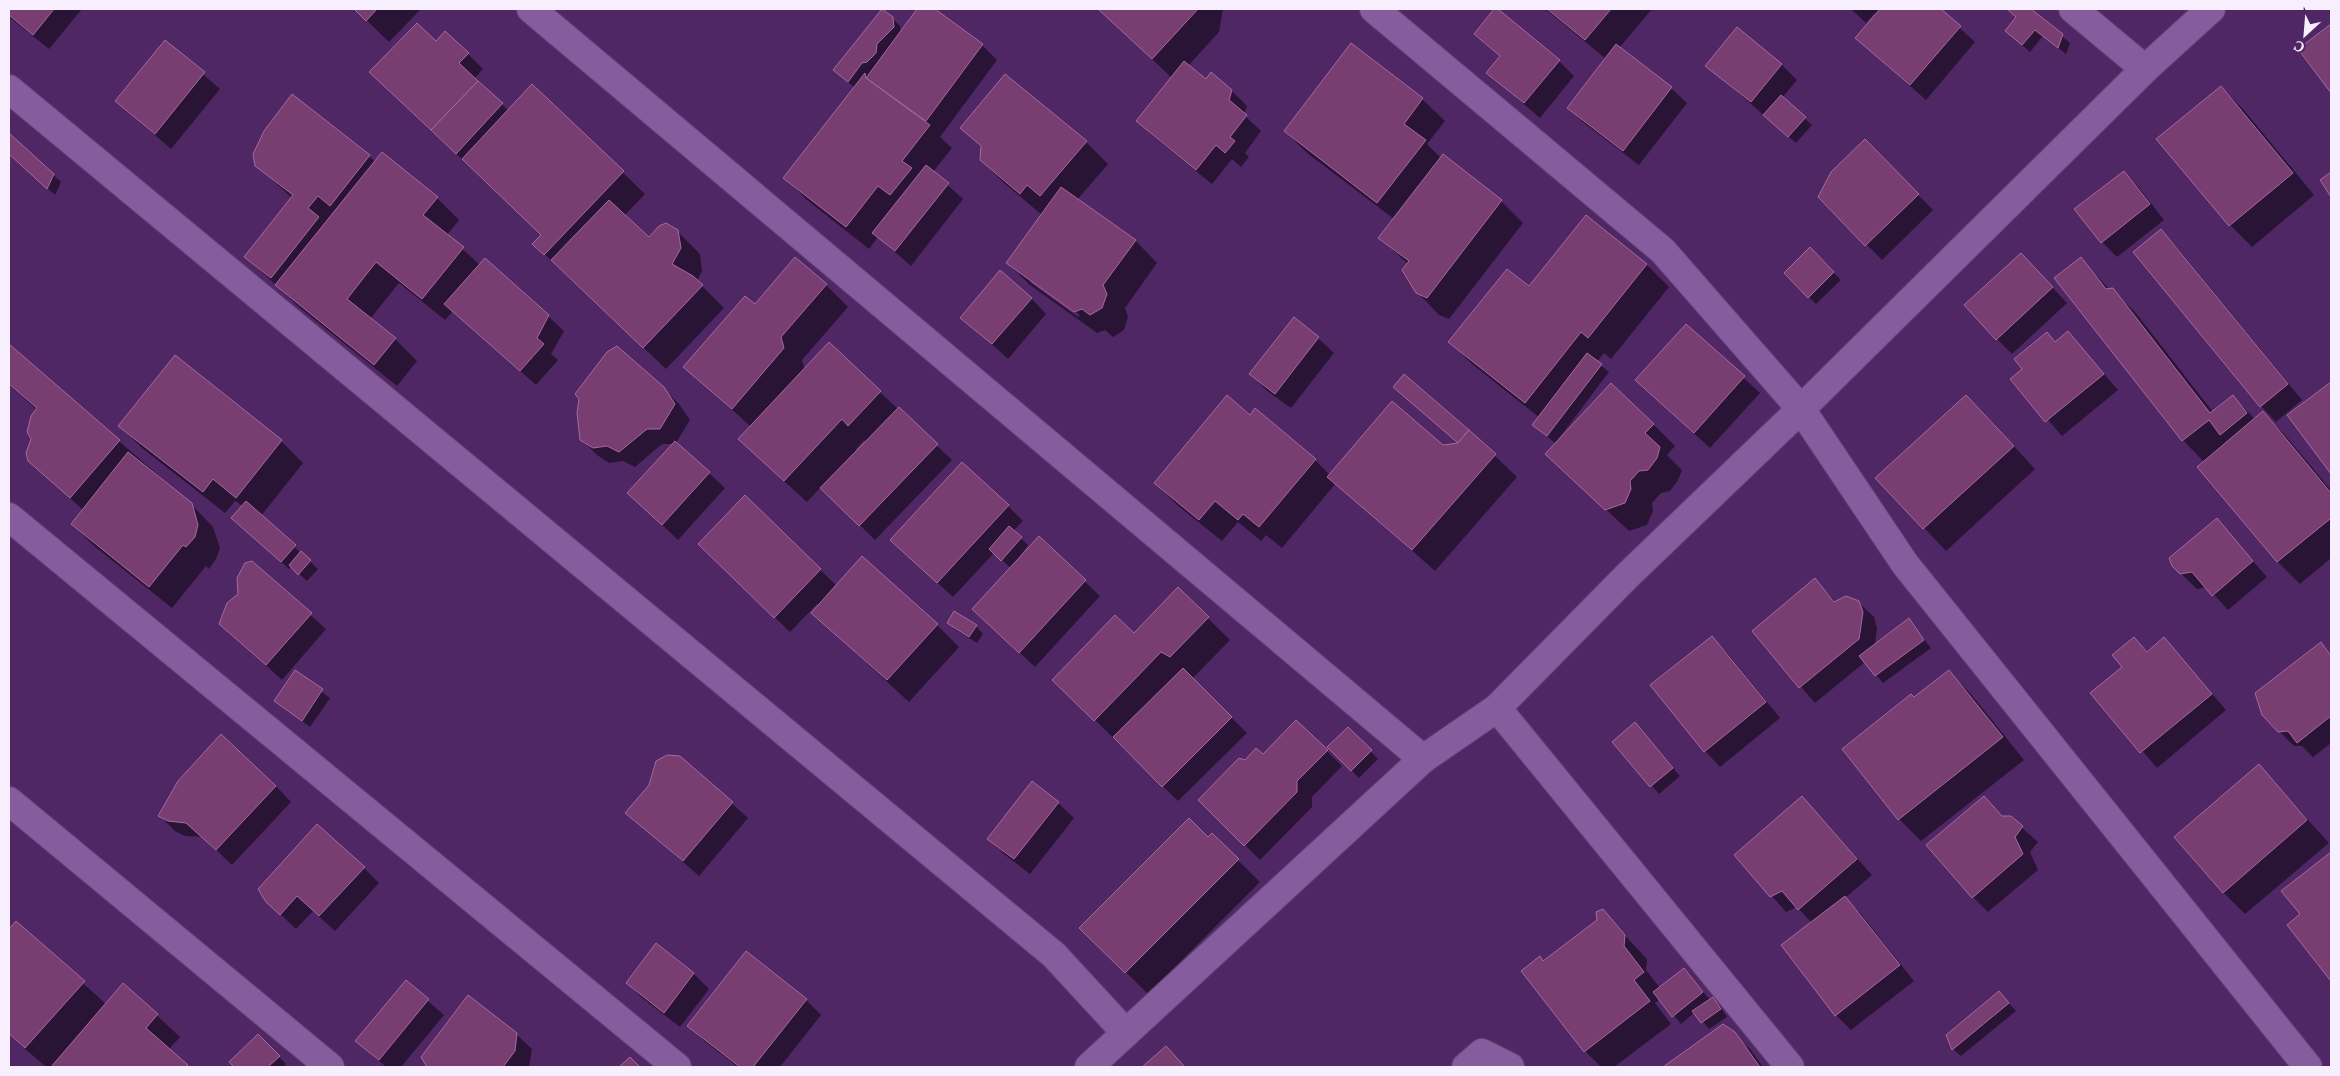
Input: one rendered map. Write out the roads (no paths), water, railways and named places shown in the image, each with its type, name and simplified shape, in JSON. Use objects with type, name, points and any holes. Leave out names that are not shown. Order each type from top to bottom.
[{"type":"street","points":[[531,9],[1423,759]]},
{"type":"street","points":[[1374,9],[1663,251],[1801,409],[1905,564],[2308,1067]]},
{"type":"street","points":[[2073,9],[2145,68]]},
{"type":"street","points":[[1088,1067],[1423,759],[1497,708],[1627,576],[1801,409],[2145,68],[2210,9]]},
{"type":"street","points":[[9,89],[1054,956],[1126,1033]]},
{"type":"street","points":[[9,517],[677,1067]]},
{"type":"street","points":[[1497,708],[1790,1067]]},
{"type":"street","points":[[9,801],[330,1067]]},
{"type":"street","points":[[1466,1067],[1482,1053],[1510,1067]]}]
